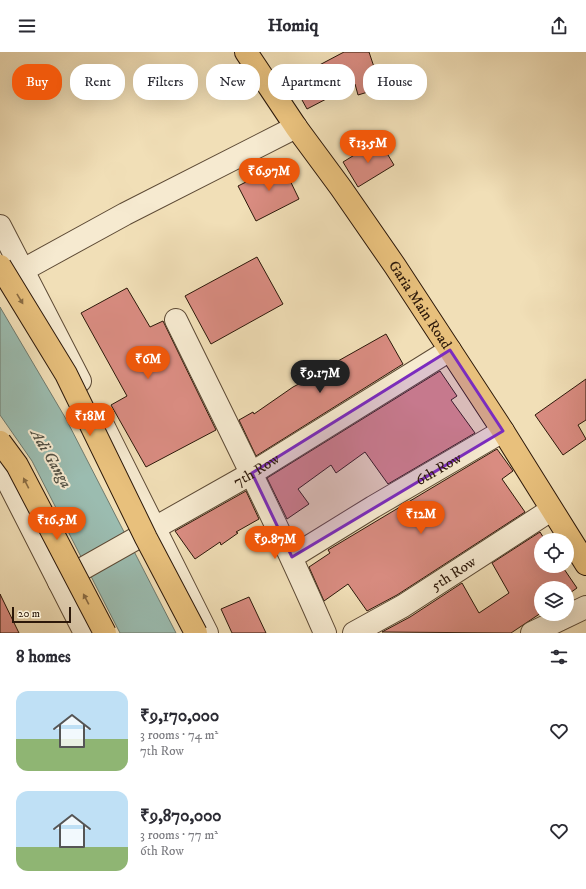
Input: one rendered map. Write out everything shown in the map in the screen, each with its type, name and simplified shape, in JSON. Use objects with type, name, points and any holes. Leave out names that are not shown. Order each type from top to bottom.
[{"type":"main road","name":"Garia Main Road","points":[[246,52],[296,127],[391,260],[503,431],[586,564]]},
{"type":"main road","points":[[0,266],[66,374],[146,538],[196,633]]},
{"type":"main road","points":[[0,442],[17,465],[105,633]]},
{"type":"street","points":[[23,270],[125,214],[296,127]]},
{"type":"street","points":[[0,226],[155,528],[207,633]]},
{"type":"street","points":[[176,320],[292,557],[325,633]]},
{"type":"street","name":"7th Row","points":[[59,582],[252,473],[450,350]]},
{"type":"street","name":"6th Row","points":[[292,557],[398,492],[503,431]]},
{"type":"street","points":[[0,466],[84,633]]},
{"type":"street","name":"5th Row","points":[[354,633],[403,606],[551,510]]},
{"type":"street","points":[[532,633],[586,607]]},
{"type":"highlighted area","points":[[450,350],[503,431],[292,557],[252,473]]},
{"type":"water","name":"Adi Ganga","points":[[0,307],[66,419],[176,633],[120,633],[32,461],[0,415]]},
{"type":"building","points":[[344,52],[369,52],[373,64],[363,64],[363,93],[358,95],[355,84],[355,64],[321,64]]},
{"type":"building","points":[[302,100],[324,100],[307,109]]},
{"type":"building","points":[[379,140],[394,165],[358,187],[343,162]]},
{"type":"building","points":[[282,164],[299,199],[256,221],[238,186]]},
{"type":"building","points":[[257,257],[283,304],[211,344],[185,296]]},
{"type":"building","points":[[127,288],[150,327],[163,321],[216,430],[146,467],[111,405],[127,396],[81,313]]},
{"type":"building","points":[[386,334],[403,364],[256,456],[239,420],[253,412],[254,414],[293,387],[339,363],[338,361]]},
{"type":"building","points":[[440,371],[457,396],[451,400],[475,433],[388,484],[365,452],[336,473],[331,465],[298,489],[309,504],[287,519],[267,478]]},
{"type":"building","points":[[586,379],[586,420],[578,425],[586,439],[563,455],[535,415]]},
{"type":"building","points":[[497,449],[513,471],[502,479],[525,512],[397,595],[367,611],[348,584],[324,601],[309,567],[330,553],[328,550]]},
{"type":"building","points":[[246,491],[259,519],[236,532],[238,533],[221,545],[220,542],[195,559],[175,531]]},
{"type":"building","points":[[534,536],[534,573],[567,573],[572,581],[534,581],[534,618],[511,633],[382,632],[410,617],[462,583],[479,613],[509,593],[492,563]]},
{"type":"building","points":[[0,594],[19,633],[0,633]]},
{"type":"building","points":[[249,597],[266,633],[232,633],[221,609]]}]
